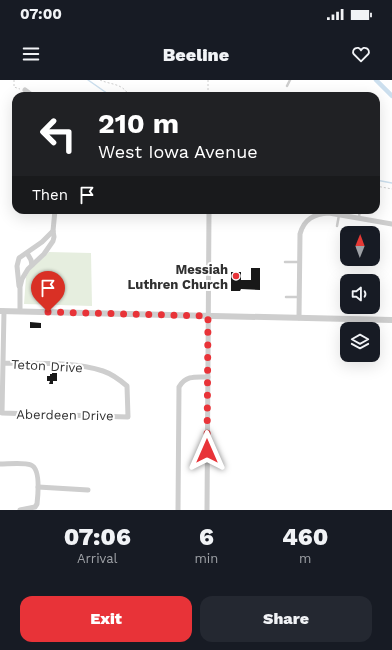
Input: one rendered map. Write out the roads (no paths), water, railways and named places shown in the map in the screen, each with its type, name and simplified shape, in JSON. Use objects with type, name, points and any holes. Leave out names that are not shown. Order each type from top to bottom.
[{"type":"street","points":[[20,287],[24,274],[44,254],[54,241],[53,231],[55,214]]},
{"type":"street","points":[[207,510],[209,214]]},
{"type":"street","points":[[299,318],[300,234],[305,223],[310,218],[319,214]]},
{"type":"street","points":[[334,214],[392,224]]},
{"type":"street","points":[[20,311],[18,260],[42,242],[53,231]]},
{"type":"street","points":[[27,253],[31,260],[32,266]]},
{"type":"street","points":[[3,363],[2,311],[392,320]]},
{"type":"street","name":"Aberdeen Drive","points":[[3,363],[2,413],[128,417]]},
{"type":"street","name":"Teton Drive","points":[[3,363],[78,366],[104,371],[127,386],[128,417]]},
{"type":"street","points":[[178,510],[179,387],[182,381],[189,377],[208,378]]},
{"type":"street","points":[[0,464],[31,465],[36,468],[38,474],[38,499],[35,507],[20,510]]},
{"type":"street","points":[[38,487],[88,490]]},
{"type":"lane","points":[[287,86],[290,80]]},
{"type":"lane","points":[[359,218],[360,214]]},
{"type":"lane","points":[[338,226],[339,215]]},
{"type":"lane","points":[[285,262],[300,262]]},
{"type":"lane","points":[[286,297],[300,297]]},
{"type":"waterway","points":[[88,80],[105,92]]},
{"type":"waterway","points":[[376,80],[392,96]]},
{"type":"waterway","points":[[380,181],[392,183]]},
{"type":"place","name":"Messiah Luthren Church","points":[[236,276]]}]
